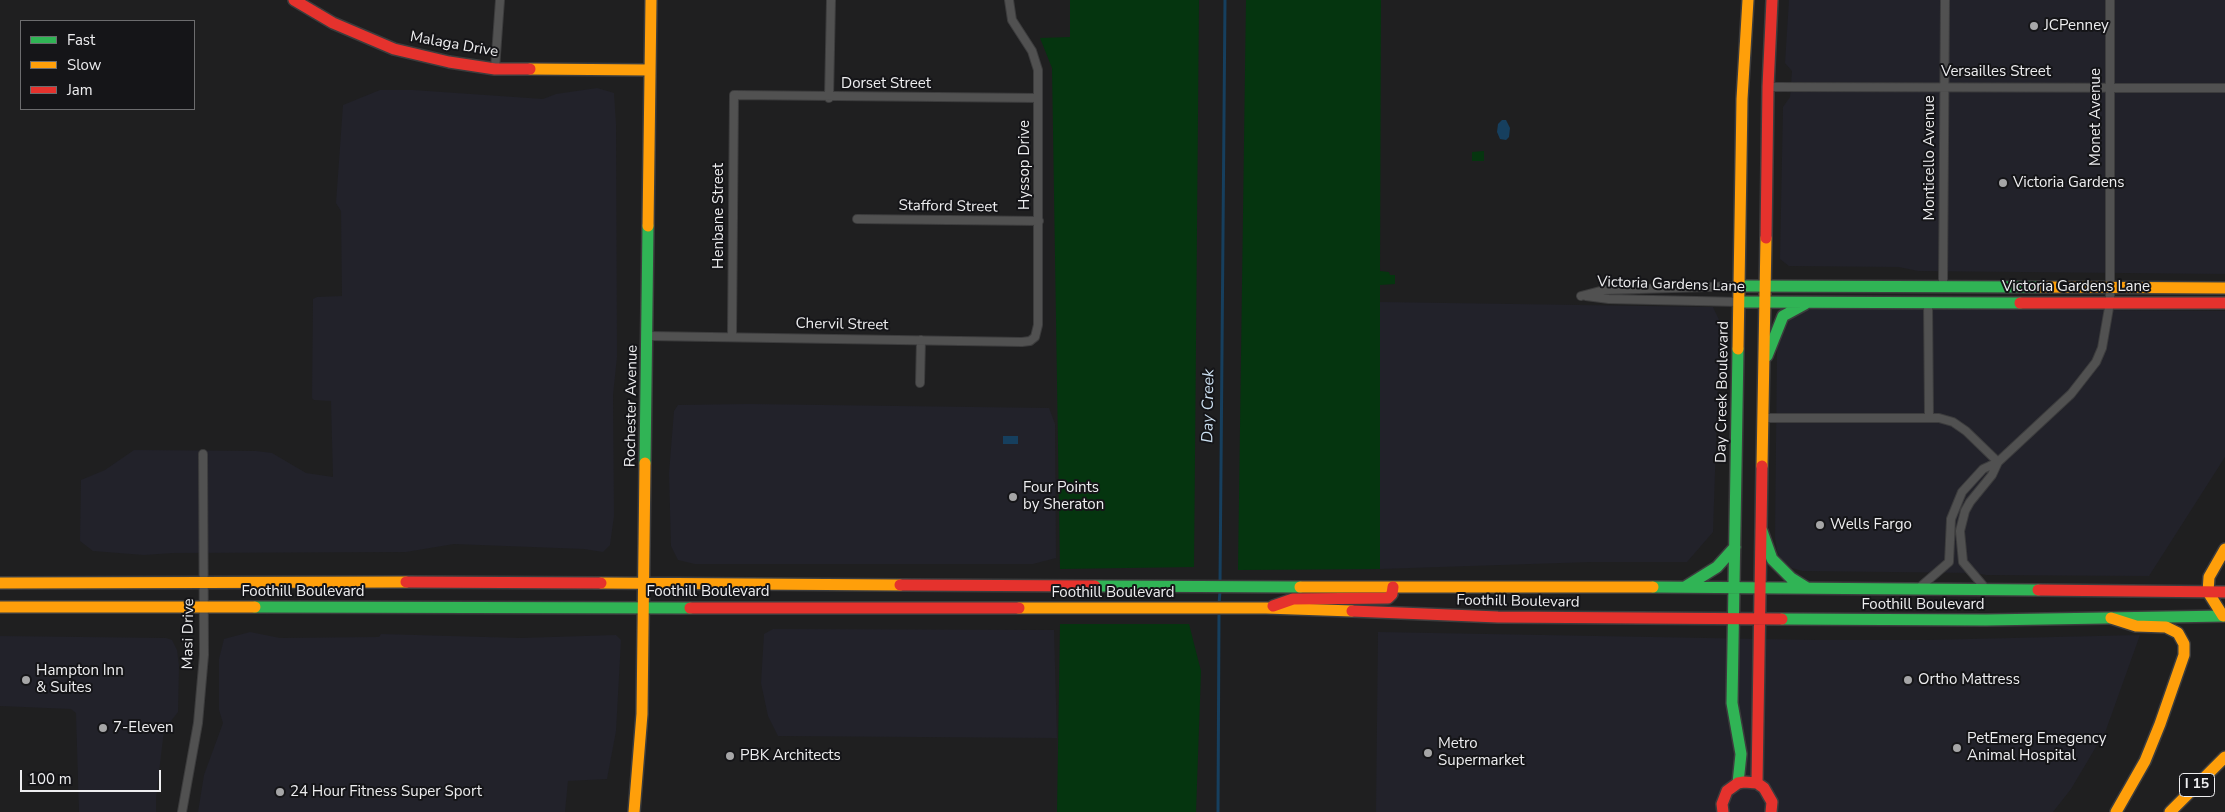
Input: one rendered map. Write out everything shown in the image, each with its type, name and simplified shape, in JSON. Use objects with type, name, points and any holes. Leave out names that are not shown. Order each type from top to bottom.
[{"type":"main road","name":"Malaga Drive","points":[[294,0],[333,23],[394,49],[449,62],[495,69],[650,70]]},
{"type":"main road","name":"Rochester Avenue","points":[[634,812],[642,714],[651,0]]},
{"type":"main road","name":"Day Creek Boulevard","points":[[1738,784],[1741,754],[1732,703],[1741,286],[1742,100],[1748,0]]},
{"type":"main road","points":[[1756,784],[1764,418],[1764,286],[1768,87],[1772,0]]},
{"type":"main road","name":"Victoria Gardens Lane","points":[[1741,286],[2225,288]]},
{"type":"main road","name":"Victoria Gardens Lane","points":[[1740,302],[2225,303]]},
{"type":"main road","points":[[1764,362],[1782,316],[1808,302]]},
{"type":"main road","points":[[1762,531],[1772,559],[1791,578],[1807,588]]},
{"type":"main road","points":[[1685,587],[1717,567],[1735,547]]},
{"type":"main road","points":[[2224,616],[2208,592],[2209,577],[2225,549]]},
{"type":"main road","name":"Foothill Boulevard","points":[[0,583],[425,582],[1214,587],[1734,587],[2225,592]]},
{"type":"main road","points":[[1266,608],[1292,599],[1388,598],[1392,594],[1394,586]]},
{"type":"main road","name":"Foothill Boulevard","points":[[0,606],[203,608],[644,606],[1266,608],[1498,617],[1734,619],[1986,620],[2224,616]]},
{"type":"main road","points":[[2111,618],[2136,626],[2166,627],[2178,633],[2184,644],[2184,655],[2160,724],[2145,761],[2116,812]]},
{"type":"main road","name":"I 15","points":[[2170,812],[2225,757]]},
{"type":"main road","points":[[1723,812],[1724,797],[1732,787],[1750,782],[1756,784],[1769,795],[1772,802],[1771,812]]},
{"type":"street","points":[[495,69],[500,0]]},
{"type":"street","points":[[830,98],[831,0]]},
{"type":"street","name":"Hyssop Drive","points":[[1009,0],[1012,20],[1036,60],[1038,70],[1038,325],[1035,337]]},
{"type":"street","name":"Monticello Avenue","points":[[1943,286],[1945,0]]},
{"type":"street","name":"Monet Avenue","points":[[1919,588],[1948,562],[1951,519],[1962,492],[1983,468],[1998,462],[2039,425],[2086,377],[2096,362],[2102,348],[2110,302],[2110,0]]},
{"type":"street","name":"Versailles Street","points":[[1768,87],[2225,88]]},
{"type":"street","name":"Dorset Street","points":[[734,95],[830,98],[1038,98]]},
{"type":"street","name":"Henbane Street","points":[[732,337],[734,95]]},
{"type":"street","name":"Stafford Street","points":[[856,219],[1039,221]]},
{"type":"street","name":"Victoria Gardens Lane","points":[[1740,302],[1609,299],[1581,296],[1604,290],[1741,286]]},
{"type":"street","points":[[1928,302],[1929,418]]},
{"type":"street","name":"Chervil Street","points":[[648,336],[1022,342],[1030,341],[1035,337]]},
{"type":"street","points":[[920,383],[921,340]]},
{"type":"street","points":[[1764,418],[1929,418],[1954,422],[1998,462]]},
{"type":"street","name":"Masi Drive","points":[[182,812],[198,723],[204,655],[203,454]]},
{"type":"street","name":"Monet Avenue","points":[[1986,589],[1963,562],[1960,531],[1965,510],[1978,490],[1992,476],[1998,462]]},
{"type":"shaded area","name":"Victoria Gardens","points":[[1789,0],[2225,0],[2225,274],[1918,271],[1899,267],[1789,266],[1780,259],[1783,107],[1790,97],[1792,71],[1785,63]]},
{"type":"shaded area","points":[[597,88],[614,93],[616,124],[617,357],[613,395],[614,516],[610,545],[603,552],[584,549],[454,544],[406,552],[173,553],[144,555],[93,551],[80,541],[81,480],[105,470],[134,450],[256,451],[272,453],[306,473],[333,477],[331,401],[314,400],[312,398],[313,299],[317,297],[342,296],[341,211],[336,203],[343,105],[380,90],[413,90],[543,99],[556,94]]},
{"type":"shaded area","points":[[1380,302],[1713,307],[1720,322],[1713,532],[1687,562],[1591,562],[1380,569]]},
{"type":"shaded area","points":[[1804,309],[2225,311],[2225,457],[2149,576],[1802,571],[1792,568],[1781,559],[1777,551],[1775,538],[1777,346],[1783,325],[1793,315]]},
{"type":"shaded area","points":[[749,404],[1049,408],[1055,424],[1056,558],[1033,564],[695,564],[678,560],[671,546],[669,473],[674,411],[678,405]]},
{"type":"shaded area","points":[[773,629],[1054,630],[1057,738],[778,736],[768,716],[761,683],[764,634]]},
{"type":"shaded area","points":[[250,632],[280,638],[379,637],[381,634],[520,638],[616,635],[621,640],[616,731],[607,779],[568,781],[565,812],[198,812],[204,775],[223,723],[219,710],[219,659],[224,639]]},
{"type":"shaded area","points":[[1378,632],[1817,640],[1925,640],[2140,635],[2106,730],[2071,789],[2053,812],[1376,812]]},
{"type":"shaded area","points":[[0,636],[166,638],[172,640],[177,650],[179,666],[178,712],[164,730],[156,812],[79,812],[76,713],[71,709],[0,706]]},
{"type":"green space","points":[[1070,0],[1199,0],[1194,567],[1060,569],[1052,68],[1040,38],[1070,37]]},
{"type":"green space","points":[[1246,0],[1381,0],[1380,271],[1395,275],[1395,284],[1380,285],[1380,569],[1238,570]]},
{"type":"green space","points":[[1484,151],[1484,161],[1472,161],[1472,152]]},
{"type":"green space","points":[[1060,624],[1189,624],[1201,671],[1196,812],[1057,812]]},
{"type":"water","points":[[1502,120],[1506,120],[1510,128],[1509,137],[1506,140],[1500,139],[1497,132],[1498,124]]},
{"type":"water","points":[[1003,436],[1018,436],[1018,444],[1003,444]]},
{"type":"waterway","name":"Day Creek","points":[[1220,584],[1225,0]]},
{"type":"waterway","name":"Day Creek","points":[[1219,604],[1220,591]]},
{"type":"waterway","name":"Day Creek","points":[[1218,812],[1219,611]]},
{"type":"traffic: fast","points":[[645,463],[648,226]]},
{"type":"traffic: fast","points":[[1741,286],[2039,287]]},
{"type":"traffic: fast","points":[[1740,302],[2020,303]]},
{"type":"traffic: fast","points":[[1767,356],[1783,316],[1805,304]]},
{"type":"traffic: fast","points":[[1738,349],[1732,703],[1741,754],[1738,783]]},
{"type":"traffic: fast","points":[[1762,531],[1772,559],[1791,578],[1807,588]]},
{"type":"traffic: fast","points":[[1685,587],[1717,567],[1735,547]]},
{"type":"traffic: fast","points":[[1095,586],[1300,587]]},
{"type":"traffic: fast","points":[[1653,587],[2038,590]]},
{"type":"traffic: fast","points":[[255,607],[690,608]]},
{"type":"traffic: fast","points":[[1782,619],[1986,620],[2225,616]]},
{"type":"traffic: slow","points":[[648,226],[651,0]]},
{"type":"traffic: slow","points":[[1738,349],[1742,99],[1748,0]]},
{"type":"traffic: slow","points":[[530,69],[650,70]]},
{"type":"traffic: slow","points":[[1762,466],[1766,238]]},
{"type":"traffic: slow","points":[[2039,287],[2225,288]]},
{"type":"traffic: slow","points":[[634,812],[642,714],[645,463]]},
{"type":"traffic: slow","points":[[2223,616],[2208,592],[2209,577],[2225,549]]},
{"type":"traffic: slow","points":[[0,583],[406,582]]},
{"type":"traffic: slow","points":[[601,583],[900,585]]},
{"type":"traffic: slow","points":[[1300,587],[1653,587]]},
{"type":"traffic: slow","points":[[0,607],[255,607]]},
{"type":"traffic: slow","points":[[1019,608],[1266,608],[1352,611]]},
{"type":"traffic: slow","points":[[2111,618],[2136,626],[2166,627],[2178,633],[2184,644],[2184,655],[2160,724],[2145,761],[2116,812]]},
{"type":"traffic: slow","points":[[2170,812],[2225,757]]},
{"type":"traffic: jam","points":[[294,0],[333,23],[394,49],[449,62],[495,69],[530,69]]},
{"type":"traffic: jam","points":[[1766,238],[1768,87],[1772,0]]},
{"type":"traffic: jam","points":[[2020,303],[2225,303]]},
{"type":"traffic: jam","points":[[1757,783],[1762,466]]},
{"type":"traffic: jam","points":[[406,582],[601,583]]},
{"type":"traffic: jam","points":[[900,585],[1095,586]]},
{"type":"traffic: jam","points":[[1273,606],[1293,599],[1388,598],[1392,594],[1393,587]]},
{"type":"traffic: jam","points":[[2038,590],[2225,592]]},
{"type":"traffic: jam","points":[[690,608],[1019,608]]},
{"type":"traffic: jam","points":[[1352,611],[1498,617],[1782,619]]},
{"type":"traffic: jam","points":[[1723,812],[1722,804],[1727,791],[1738,783],[1744,782],[1757,783],[1764,788],[1772,802],[1771,812]]},
{"type":"place","name":"JCPenney","points":[[2034,26]]},
{"type":"place","name":"Victoria Gardens","points":[[2003,183]]},
{"type":"place","name":"Four Points by Sheraton","points":[[1013,497]]},
{"type":"place","name":"Wells Fargo","points":[[1820,525]]},
{"type":"place","name":"Hampton Inn & Suites","points":[[26,680]]},
{"type":"place","name":"Ortho Mattress","points":[[1908,680]]},
{"type":"place","name":"7-Eleven","points":[[103,728]]},
{"type":"place","name":"PetEmerg Emegency Animal Hospital","points":[[1957,748]]},
{"type":"place","name":"Metro Supermarket","points":[[1428,753]]},
{"type":"place","name":"PBK Architects","points":[[730,756]]},
{"type":"place","name":"24 Hour Fitness Super Sport","points":[[280,792]]}]
